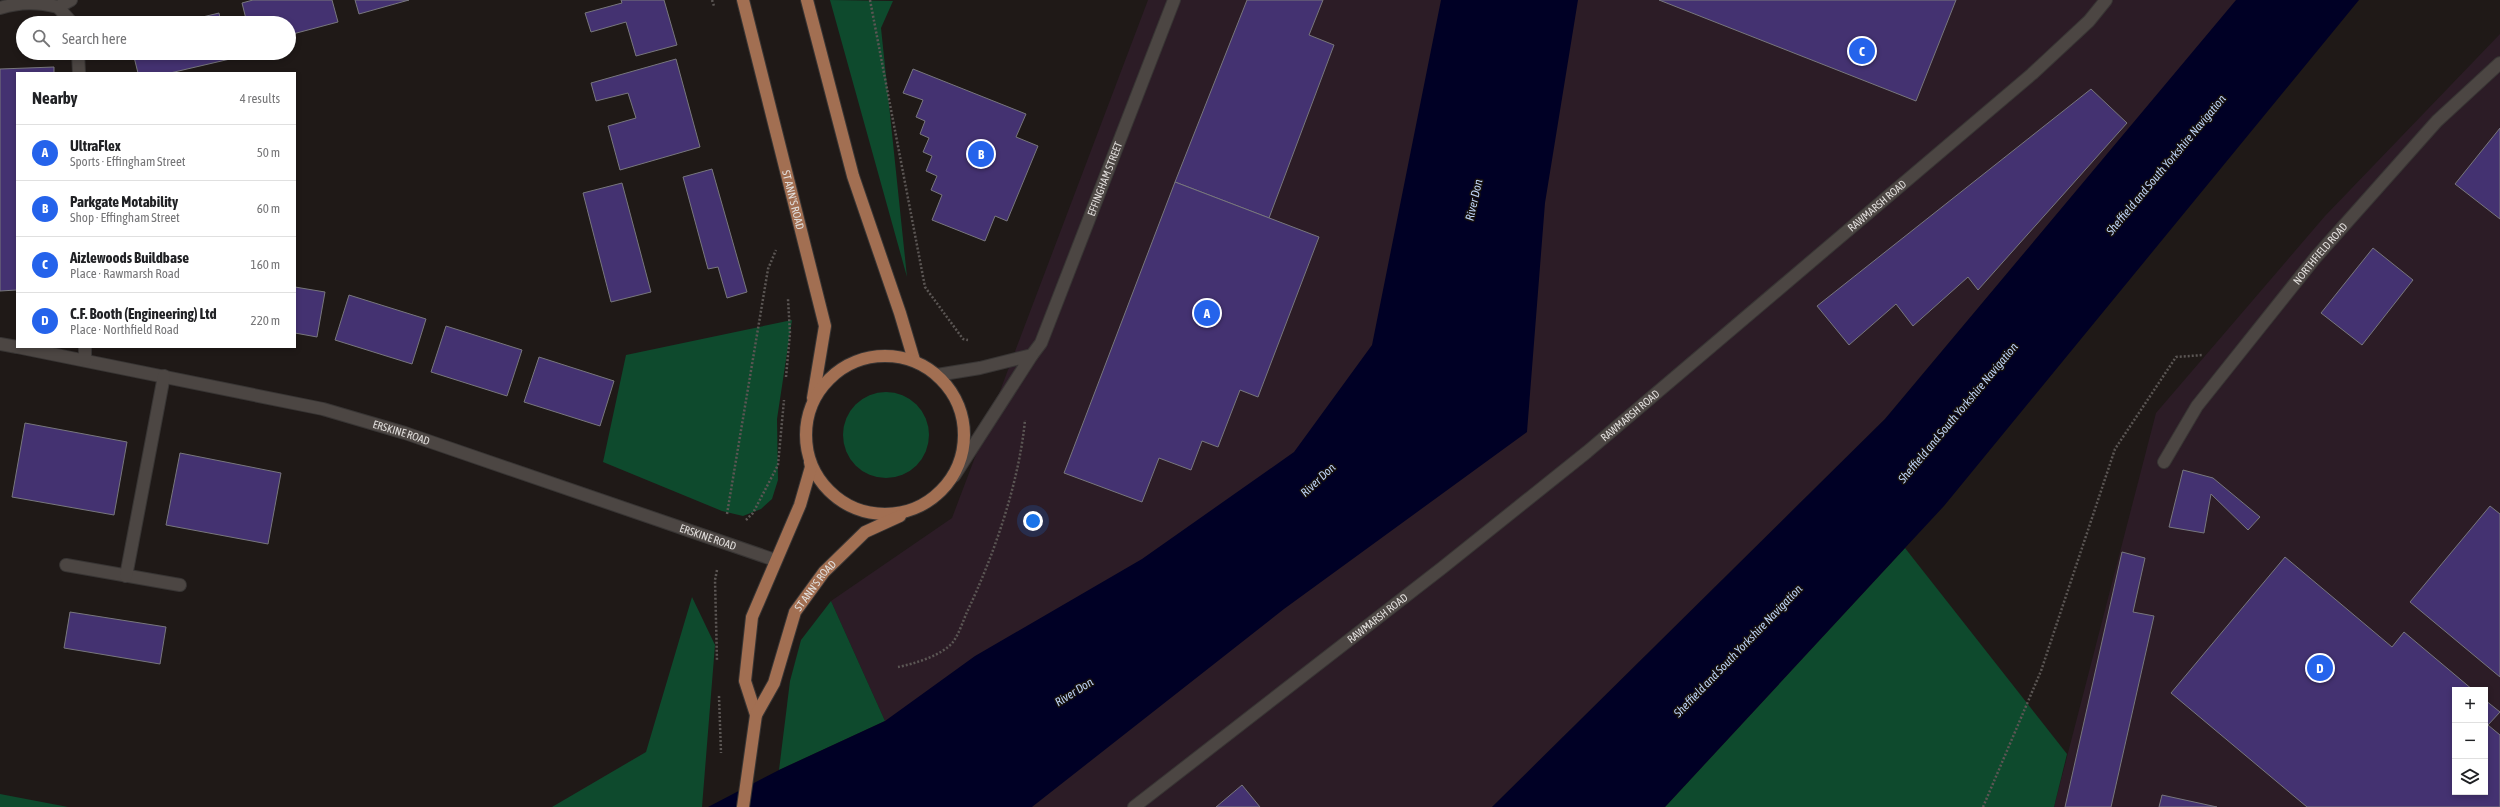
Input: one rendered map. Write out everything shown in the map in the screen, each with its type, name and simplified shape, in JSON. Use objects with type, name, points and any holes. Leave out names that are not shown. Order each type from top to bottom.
[{"type":"main road","name":"ST ANN'S ROAD","points":[[743,0],[825,326],[813,401],[805,436],[811,467],[800,505],[775,560],[752,617],[745,681],[756,715]]},
{"type":"main road","points":[[807,0],[853,176],[900,313],[914,360]]},
{"type":"main road","name":"ST ANN'S ROAD","points":[[743,807],[756,715],[774,683],[795,612],[824,572],[865,532],[930,502],[954,476],[965,446],[962,411],[949,386],[937,375],[914,360],[874,356],[857,360],[833,374],[813,401]]},
{"type":"main road","name":"ST ANN'S ROAD","points":[[809,459],[818,479],[843,504],[867,513],[895,515],[930,502]]},
{"type":"street","points":[[58,7],[71,0]]},
{"type":"street","name":"EFFINGHAM STREET","points":[[954,476],[1041,343],[1174,0]]},
{"type":"street","name":"RAWMARSH ROAD","points":[[1134,807],[1442,568],[1587,452],[2032,74],[2089,21],[2106,0]]},
{"type":"street","points":[[0,8],[13,2],[38,2],[58,7],[66,16]]},
{"type":"street","points":[[78,60],[79,72]]},
{"type":"street","name":"NORTHFIELD ROAD","points":[[2164,462],[2197,406],[2239,351],[2316,257],[2437,121],[2500,64]]},
{"type":"street","name":"ERSKINE ROAD","points":[[0,344],[16,347]]},
{"type":"street","name":"ERSKINE ROAD","points":[[22,348],[323,409],[405,433],[775,560]]},
{"type":"street","points":[[85,348],[85,360]]},
{"type":"street","points":[[937,375],[980,368],[1032,355]]},
{"type":"street","points":[[126,576],[164,376]]},
{"type":"street","points":[[66,566],[180,585]]},
{"type":"path","points":[[712,0],[715,8]]},
{"type":"path","points":[[722,542],[768,269],[777,248]]},
{"type":"path","points":[[786,380],[790,333],[787,295]]},
{"type":"path","points":[[1983,807],[2041,671],[2115,449],[2176,357],[2239,351]]},
{"type":"path","points":[[722,542],[754,513],[778,465],[784,395]]},
{"type":"shaded area","points":[[1148,0],[2237,0],[1885,419],[1492,807],[970,807],[885,721],[831,601],[952,518]]},
{"type":"shaded area","points":[[2500,34],[2500,807],[2054,807],[2156,413],[2325,216]]},
{"type":"green space","points":[[830,0],[893,1],[881,28],[907,277]]},
{"type":"green space","points":[[792,320],[777,419],[778,480],[772,499],[761,509],[743,516],[722,511],[603,462],[626,355]]},
{"type":"green space","points":[[878,392],[894,392],[903,395],[917,404],[926,418],[929,427],[929,443],[926,452],[917,466],[903,475],[894,478],[878,478],[862,471],[855,466],[850,459],[843,443],[843,427],[850,411],[855,404],[862,399]]},
{"type":"green space","points":[[1905,548],[2067,754],[2054,807],[1665,807]]},
{"type":"green space","points":[[692,597],[715,645],[702,807],[552,807],[646,752]]},
{"type":"green space","points":[[831,601],[885,721],[779,770],[790,681],[801,640]]},
{"type":"green space","points":[[0,794],[68,807],[0,807]]},
{"type":"water","name":"River Don","points":[[1441,0],[1578,0],[1545,203],[1527,432],[1284,609],[1032,807],[708,807],[779,770],[885,721],[975,656],[1142,559],[1294,452],[1372,345]]},
{"type":"water","name":"Sheffield and South Yorkshire Navigation","points":[[2236,0],[2359,0],[1944,506],[1665,807],[1492,807],[1885,419]]},
{"type":"building","points":[[253,0],[332,0],[338,22],[296,33],[296,16],[245,16],[242,3]]},
{"type":"building","points":[[355,0],[409,0],[359,14]]},
{"type":"building","points":[[621,0],[664,0],[677,45],[636,56],[626,22],[591,32],[585,13],[622,3]]},
{"type":"building","points":[[1247,0],[1323,0],[1309,35],[1334,45],[1269,218],[1175,182]]},
{"type":"building","points":[[1659,0],[1956,0],[1916,101]]},
{"type":"building","points":[[219,13],[220,16],[207,16]]},
{"type":"building","points":[[676,59],[700,147],[620,170],[608,126],[636,118],[628,93],[596,101],[591,83]]},
{"type":"building","points":[[135,60],[226,60],[174,72],[138,72]]},
{"type":"building","points":[[54,67],[54,72],[16,72],[16,290],[0,291],[0,69]]},
{"type":"building","points":[[913,69],[1026,114],[1016,137],[1038,146],[1007,221],[995,216],[985,241],[932,220],[942,195],[931,190],[937,176],[926,171],[932,156],[923,152],[929,138],[920,134],[925,121],[916,117],[923,100],[903,93]]},
{"type":"building","points":[[2091,89],[2127,123],[1978,290],[1968,277],[1913,326],[1896,304],[1849,345],[1817,306]]},
{"type":"building","points":[[2500,128],[2500,219],[2455,184]]},
{"type":"building","points":[[712,169],[747,292],[727,298],[718,267],[708,269],[683,177]]},
{"type":"building","points":[[1175,182],[1319,237],[1258,397],[1240,390],[1218,447],[1202,441],[1191,470],[1159,458],[1142,502],[1064,473]]},
{"type":"building","points":[[622,183],[651,292],[611,302],[583,193]]},
{"type":"building","points":[[2373,248],[2413,280],[2362,345],[2321,313]]},
{"type":"building","points":[[296,287],[325,292],[317,337],[296,333]]},
{"type":"building","points":[[349,295],[426,319],[412,364],[335,340]]},
{"type":"building","points":[[446,326],[522,350],[507,396],[431,372]]},
{"type":"building","points":[[539,357],[614,381],[600,426],[524,402]]},
{"type":"building","points":[[25,423],[127,442],[114,515],[12,497]]},
{"type":"building","points":[[180,453],[281,473],[268,544],[166,525]]},
{"type":"building","points":[[2183,470],[2213,478],[2260,517],[2248,530],[2211,494],[2204,533],[2169,527]]},
{"type":"building","points":[[2490,506],[2500,514],[2500,677],[2410,602]]},
{"type":"building","points":[[2122,552],[2145,558],[2133,612],[2154,616],[2111,807],[2065,807]]},
{"type":"building","points":[[2285,557],[2392,647],[2404,632],[2469,687],[2452,687],[2452,795],[2488,795],[2488,725],[2500,735],[2500,807],[2307,807],[2171,693]]},
{"type":"building","points":[[70,612],[166,627],[160,664],[64,648]]},
{"type":"building","points":[[2488,702],[2500,712],[2488,725]]},
{"type":"building","points":[[1242,785],[1260,807],[1216,807]]},
{"type":"building","points":[[2162,795],[2217,807],[2159,807]]},
{"type":"place","name":"Aizlewoods Buildbase","points":[[1862,51]]},
{"type":"place","name":"Parkgate Motability","points":[[981,154]]},
{"type":"place","name":"UltraFlex","points":[[1207,313]]},
{"type":"place","name":"C.F. Booth (Engineering) Ltd","points":[[2320,668]]}]
